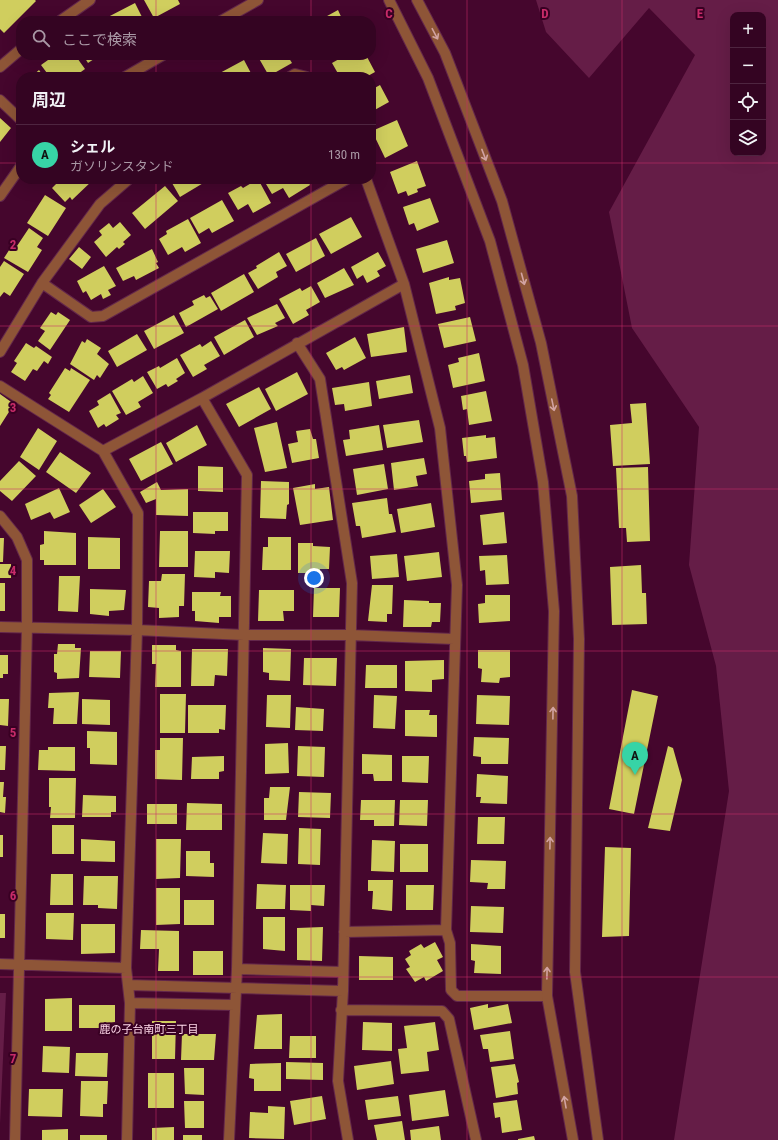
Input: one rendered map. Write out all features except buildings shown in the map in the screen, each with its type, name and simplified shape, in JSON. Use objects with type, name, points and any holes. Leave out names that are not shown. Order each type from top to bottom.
[{"type":"street","points":[[67,16],[90,0]]},
{"type":"street","points":[[231,16],[258,0]]},
{"type":"street","points":[[389,0],[428,78],[490,241],[523,364],[543,482],[554,611],[547,996],[573,1140]]},
{"type":"street","points":[[417,0],[445,53],[502,202],[541,343],[572,496],[579,639],[575,972],[598,1140]]},
{"type":"street","points":[[0,67],[16,53]]},
{"type":"street","points":[[134,72],[154,60]]},
{"type":"street","points":[[0,100],[16,115]]},
{"type":"street","points":[[0,196],[16,173]]},
{"type":"street","points":[[0,352],[42,283],[100,204],[123,184]]},
{"type":"street","points":[[42,283],[91,317],[103,316],[338,184]]},
{"type":"street","points":[[368,184],[404,284],[440,428],[457,585],[454,639],[446,930],[450,943],[451,990],[457,996],[547,996]]},
{"type":"street","points":[[103,451],[202,398],[297,343],[404,284]]},
{"type":"street","points":[[297,343],[320,379],[352,583],[343,991],[338,1080],[348,1140]]},
{"type":"street","points":[[0,386],[103,451],[138,513],[137,630],[126,968],[130,1003],[127,1140]]},
{"type":"street","points":[[202,398],[247,476],[237,969],[229,1140]]},
{"type":"street","points":[[0,516],[17,537],[27,560],[27,628],[15,1140]]},
{"type":"street","points":[[0,627],[137,630],[244,635],[350,635],[454,639]]},
{"type":"street","points":[[344,932],[446,930]]},
{"type":"street","points":[[0,964],[126,968]]},
{"type":"street","points":[[237,969],[343,972]]},
{"type":"street","points":[[128,985],[343,991]]},
{"type":"street","points":[[130,1003],[235,1005]]},
{"type":"street","points":[[341,1010],[442,1011],[449,1019],[476,1140]]},
{"type":"shaded area","points":[[536,0],[778,0],[778,1140],[674,1140],[729,791],[716,666],[689,565],[699,427],[632,328],[609,212],[695,55],[649,8],[589,78],[546,32]]},
{"type":"shaded area","points":[[0,993],[6,993],[0,1124]]},
{"type":"place","name":"シェル","points":[[635,775]]},
{"type":"district","name":"鹿の子台南町三丁目","points":[[149,1029]]}]
